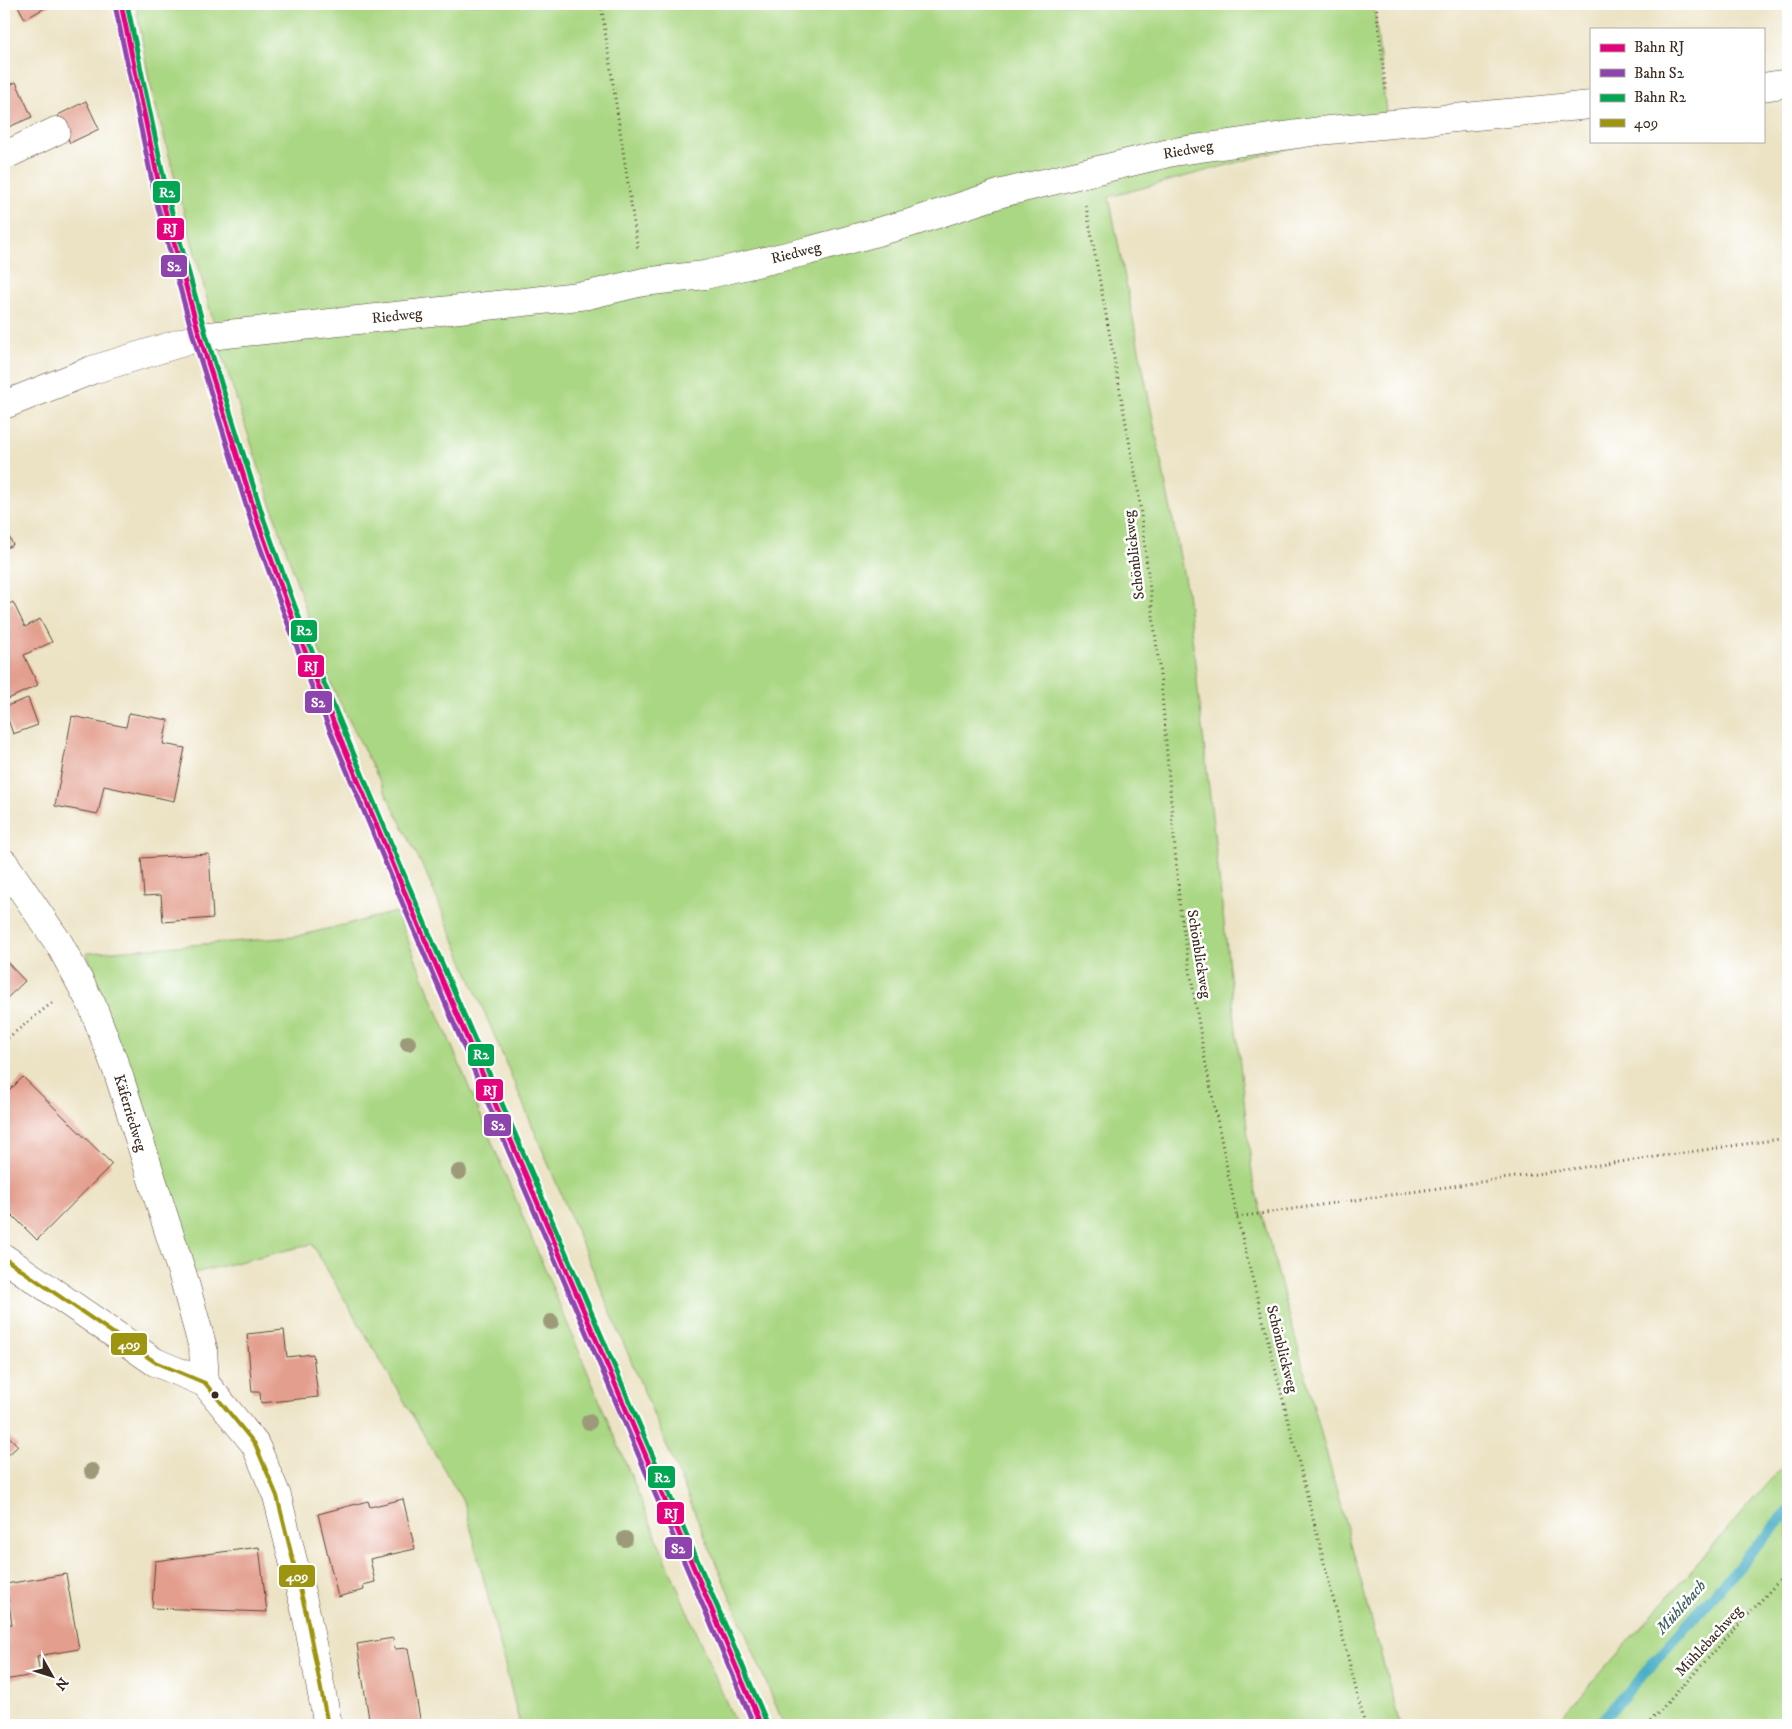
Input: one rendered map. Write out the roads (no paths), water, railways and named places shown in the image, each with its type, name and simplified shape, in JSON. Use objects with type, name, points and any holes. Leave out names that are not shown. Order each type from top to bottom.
[{"type":"street","points":[[1764,86],[1788,83]]},
{"type":"street","name":"Riedweg","points":[[4,405],[92,370],[200,337],[588,295],[643,282],[705,275],[808,251],[910,223],[1002,193],[1173,152],[1319,131],[1590,105]]},
{"type":"street","points":[[4,156],[56,131]]},
{"type":"street","name":"Käferriedweg","points":[[4,862],[60,946],[92,1005],[118,1073],[183,1276],[203,1348],[205,1383]]},
{"type":"street","points":[[4,1258],[155,1362],[205,1383],[255,1444],[277,1496],[306,1613],[328,1725]]},
{"type":"waterway","name":"Mühlebach","points":[[1598,1725],[1788,1511]]},
{"type":"rail line","name":"RJ","points":[[121,4],[162,199],[200,337],[258,522],[288,606],[318,685],[402,886],[761,1725]]},
{"type":"rail line","name":"R2","points":[[127,4],[168,198],[206,335],[264,520],[294,604],[324,683],[408,884],[767,1723]]},
{"type":"rail line","name":"S2","points":[[115,5],[156,200],[194,339],[252,524],[282,608],[312,687],[396,888],[754,1725]]}]
